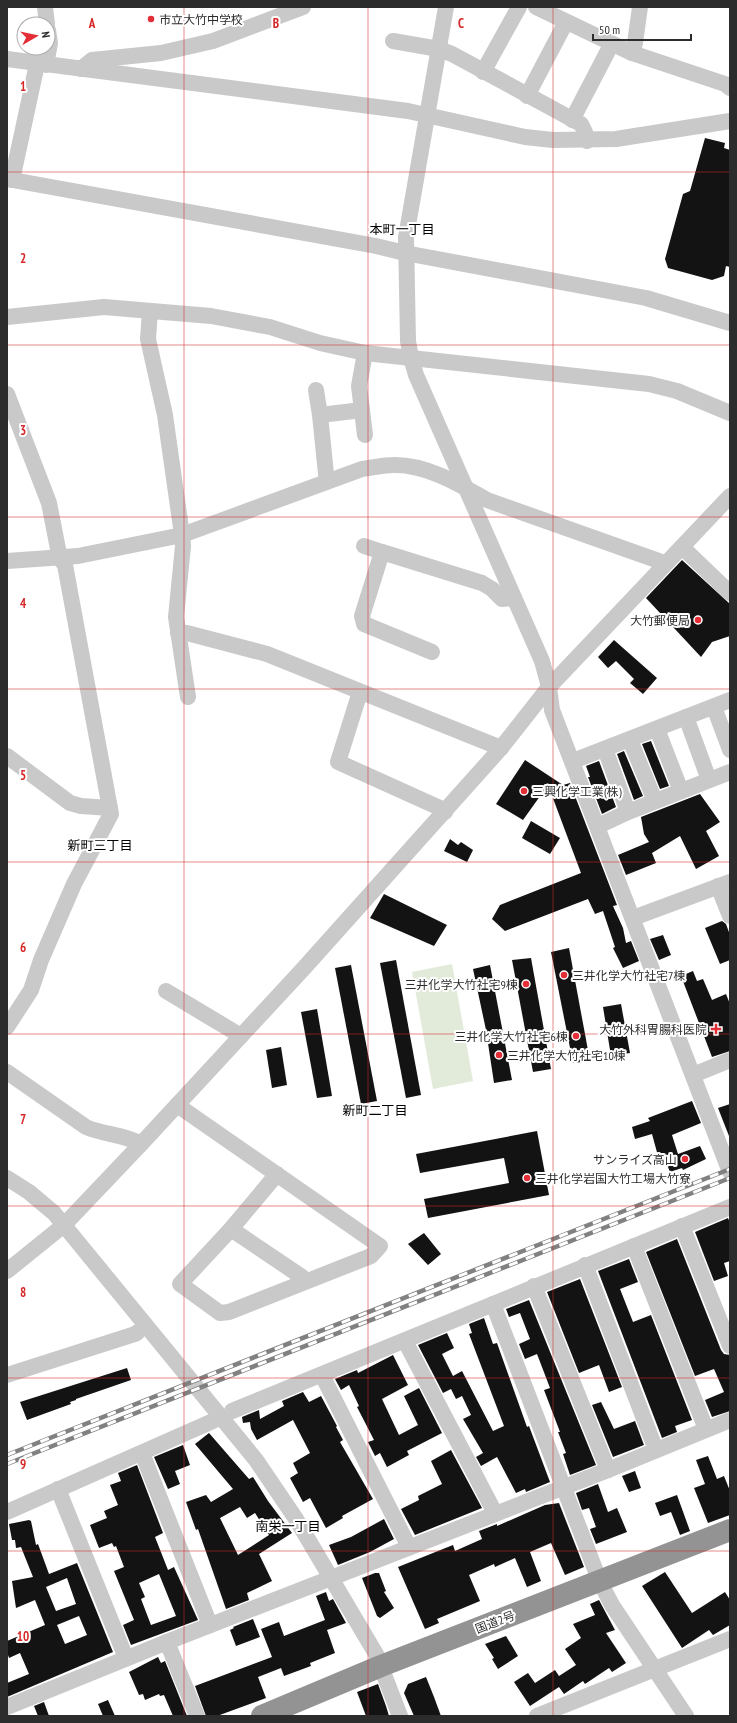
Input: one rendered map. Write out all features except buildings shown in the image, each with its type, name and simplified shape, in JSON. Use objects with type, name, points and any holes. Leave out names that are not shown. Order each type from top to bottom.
[{"type":"highway","name":"国道2号","points":[[262,1716],[381,1666],[600,1582],[730,1530]]},
{"type":"street","points":[[81,69],[92,60],[161,53],[213,41],[303,7]]},
{"type":"street","points":[[446,7],[406,237],[405,253],[408,341],[411,358],[465,487],[542,661],[549,687],[552,710],[634,918],[693,1075],[726,1148],[730,1172]]},
{"type":"street","points":[[483,72],[519,7]]},
{"type":"street","points":[[536,7],[611,45],[725,84],[730,88]]},
{"type":"street","points":[[632,53],[635,44],[640,7]]},
{"type":"street","points":[[527,96],[566,22]]},
{"type":"street","points":[[393,41],[439,49],[581,124],[585,132],[586,141]]},
{"type":"street","points":[[572,120],[611,45]]},
{"type":"street","points":[[161,53],[164,79]]},
{"type":"street","points":[[45,56],[10,179],[376,246],[405,253],[646,298],[730,322]]},
{"type":"street","points":[[7,60],[428,114],[525,137],[586,141],[647,135],[730,121]]},
{"type":"street","points":[[7,317],[104,307],[246,322],[270,327],[320,343],[365,353],[649,384],[677,391],[730,413]]},
{"type":"street","points":[[150,311],[148,339],[165,415],[182,535],[183,546],[176,617],[188,697]]},
{"type":"street","points":[[365,353],[359,386],[365,434]]},
{"type":"street","points":[[316,390],[328,481]]},
{"type":"street","points":[[7,394],[49,503],[60,559],[65,565],[111,814],[74,884],[41,960],[31,990],[7,1027]]},
{"type":"street","points":[[320,415],[362,410]]},
{"type":"street","points":[[7,561],[60,559],[182,535],[362,469],[393,465],[423,469],[465,487],[487,500],[659,561],[664,565]]},
{"type":"street","points":[[7,1271],[64,1225],[142,1144],[445,812],[501,748],[549,687],[730,496]]},
{"type":"street","points":[[364,546],[482,583],[502,599],[513,598]]},
{"type":"street","points":[[682,547],[730,593]]},
{"type":"street","points":[[382,552],[362,616],[364,624],[432,652]]},
{"type":"street","points":[[178,633],[187,633],[267,654],[501,748]]},
{"type":"street","points":[[360,692],[338,762],[440,808],[445,812]]},
{"type":"street","points":[[573,762],[730,700]]},
{"type":"street","points":[[714,707],[730,750]]},
{"type":"street","points":[[686,717],[709,780]]},
{"type":"street","points":[[657,729],[681,791]]},
{"type":"street","points":[[630,740],[655,802]]},
{"type":"street","points":[[604,749],[628,812]]},
{"type":"street","points":[[7,756],[70,804],[110,808]]},
{"type":"street","points":[[598,826],[628,812],[730,772]]},
{"type":"street","points":[[634,918],[724,884],[730,916]]},
{"type":"street","points":[[166,991],[241,1036]]},
{"type":"street","points":[[693,1075],[730,1060]]},
{"type":"street","points":[[7,1072],[86,1127],[98,1133],[135,1140],[142,1144]]},
{"type":"street","points":[[176,1105],[277,1174],[380,1246],[371,1256],[229,1312],[220,1313],[180,1284],[231,1229],[277,1174]]},
{"type":"street","points":[[7,1178],[34,1196],[54,1213],[256,1460],[296,1519],[376,1654],[400,1716]]},
{"type":"street","points":[[232,1411],[405,1341],[585,1265],[730,1207]]},
{"type":"street","points":[[682,1226],[730,1346]]},
{"type":"street","points":[[231,1229],[302,1277],[304,1282]]},
{"type":"street","points":[[634,1246],[706,1429]]},
{"type":"street","points":[[585,1265],[656,1450]]},
{"type":"street","points":[[98,1266],[92,1271],[92,1276],[174,1373]]},
{"type":"street","points":[[534,1286],[608,1470]]},
{"type":"street","points":[[493,1304],[562,1488],[600,1582],[612,1605],[686,1716]]},
{"type":"street","points":[[7,1375],[138,1332]]},
{"type":"street","points":[[405,1341],[495,1513]]},
{"type":"street","points":[[322,1375],[410,1547]]},
{"type":"street","points":[[7,1707],[126,1658],[608,1470],[730,1420]]},
{"type":"street","points":[[7,1512],[212,1421]]},
{"type":"street","points":[[142,1453],[210,1626]]},
{"type":"street","points":[[58,1489],[126,1658]]},
{"type":"street","points":[[536,1716],[730,1639]]},
{"type":"street","points":[[167,1642],[197,1716]]},
{"type":"green space","points":[[452,964],[473,1081],[433,1089],[412,972]]},
{"type":"railway","points":[[7,1455],[730,1169]]},
{"type":"railway","points":[[7,1464],[730,1178]]},
{"type":"place","name":"市立大竹中学校","points":[[151,19]]},
{"type":"place","name":"大竹郵便局","points":[[698,620]]},
{"type":"place","name":"三興化学工業(株)","points":[[524,791]]},
{"type":"place","name":"三井化学大竹社宅7棟","points":[[564,975]]},
{"type":"place","name":"三井化学大竹社宅9棟","points":[[526,984]]},
{"type":"place","name":"大竹外科胃腸科医院","points":[[716,1029]]},
{"type":"place","name":"三井化学大竹社宅6棟","points":[[576,1036]]},
{"type":"place","name":"三井化学大竹社宅10棟","points":[[499,1055]]},
{"type":"place","name":"サンライズ高山","points":[[685,1159]]},
{"type":"place","name":"三井化学岩国大竹工場大竹寮","points":[[527,1178]]},
{"type":"district","name":"本町一丁目","points":[[402,229]]},
{"type":"district","name":"新町三丁目","points":[[100,845]]},
{"type":"district","name":"新町二丁目","points":[[375,1110]]},
{"type":"district","name":"南栄一丁目","points":[[288,1526]]}]
